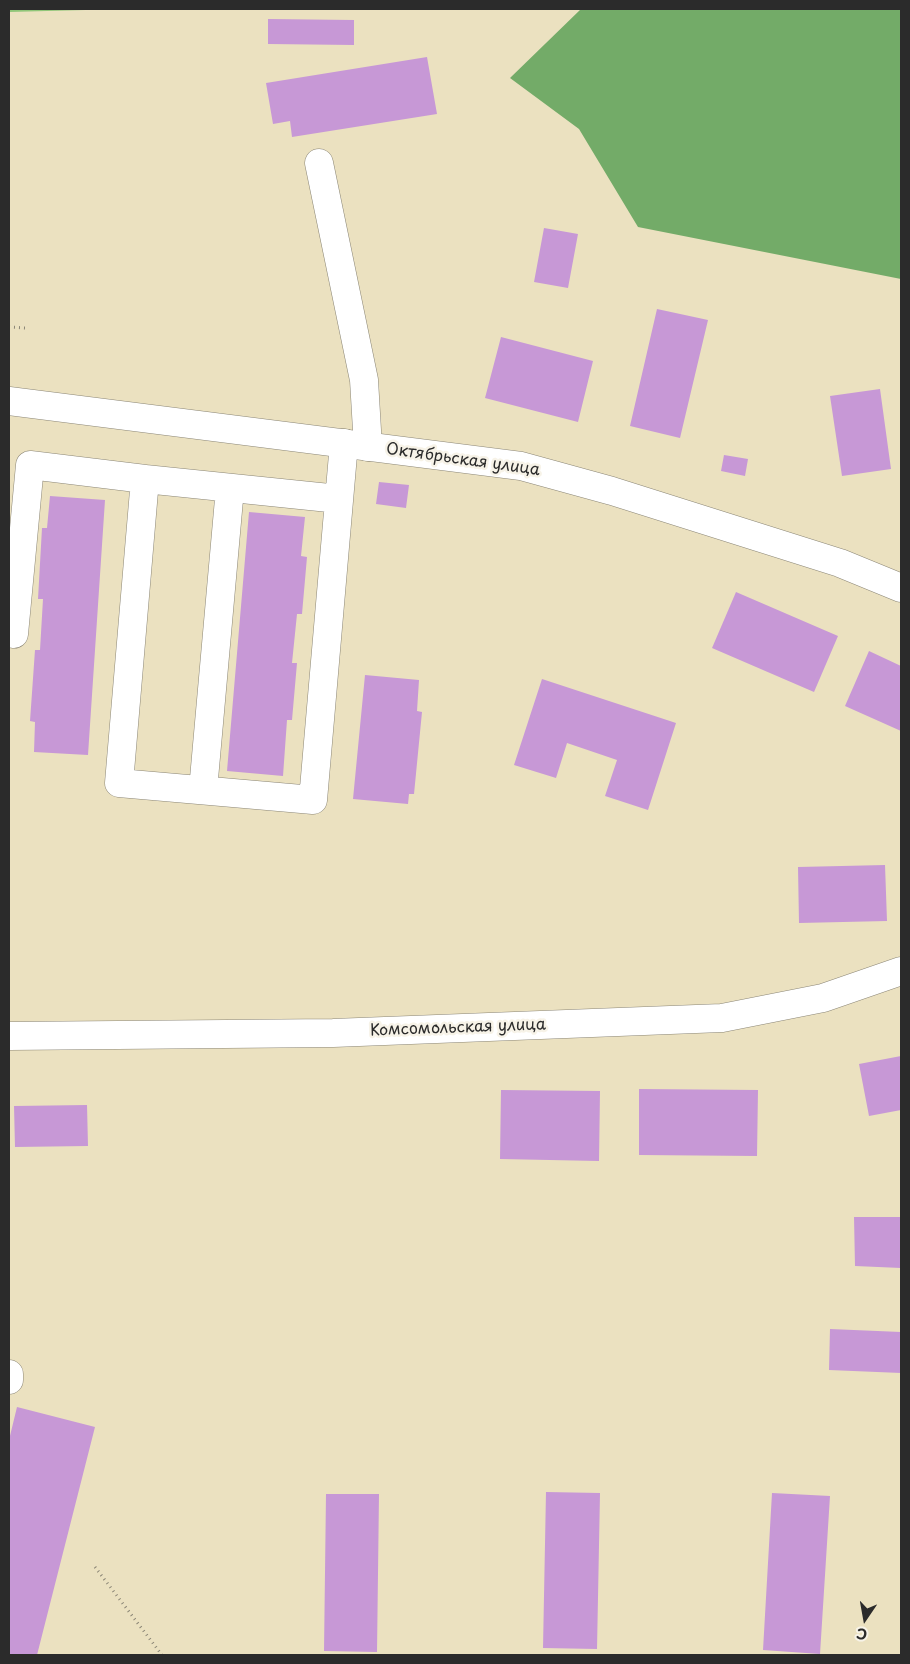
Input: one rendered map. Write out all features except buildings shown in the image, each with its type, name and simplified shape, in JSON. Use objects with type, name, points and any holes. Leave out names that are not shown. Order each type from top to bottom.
[{"type":"main road","points":[[145,479],[119,783],[313,800],[339,499],[356,445],[364,380],[318,163]]},
{"type":"main road","name":"Октябрьская улица","points":[[9,402],[521,466],[612,491],[830,560],[901,588]]},
{"type":"main road","points":[[14,634],[30,465],[339,499]]},
{"type":"main road","points":[[203,790],[230,488]]},
{"type":"main road","name":"Комсомольская улица","points":[[9,1036],[333,1033],[722,1018],[823,998],[901,971]]},
{"type":"main road","points":[[9,1374],[9,1380]]},
{"type":"path","points":[[9,327],[26,328]]},
{"type":"path","points":[[95,1567],[162,1655]]},
{"type":"green space","points":[[9,9],[124,9],[9,12]]},
{"type":"green space","points":[[581,9],[901,9],[901,279],[638,227],[579,129],[510,78]]}]
